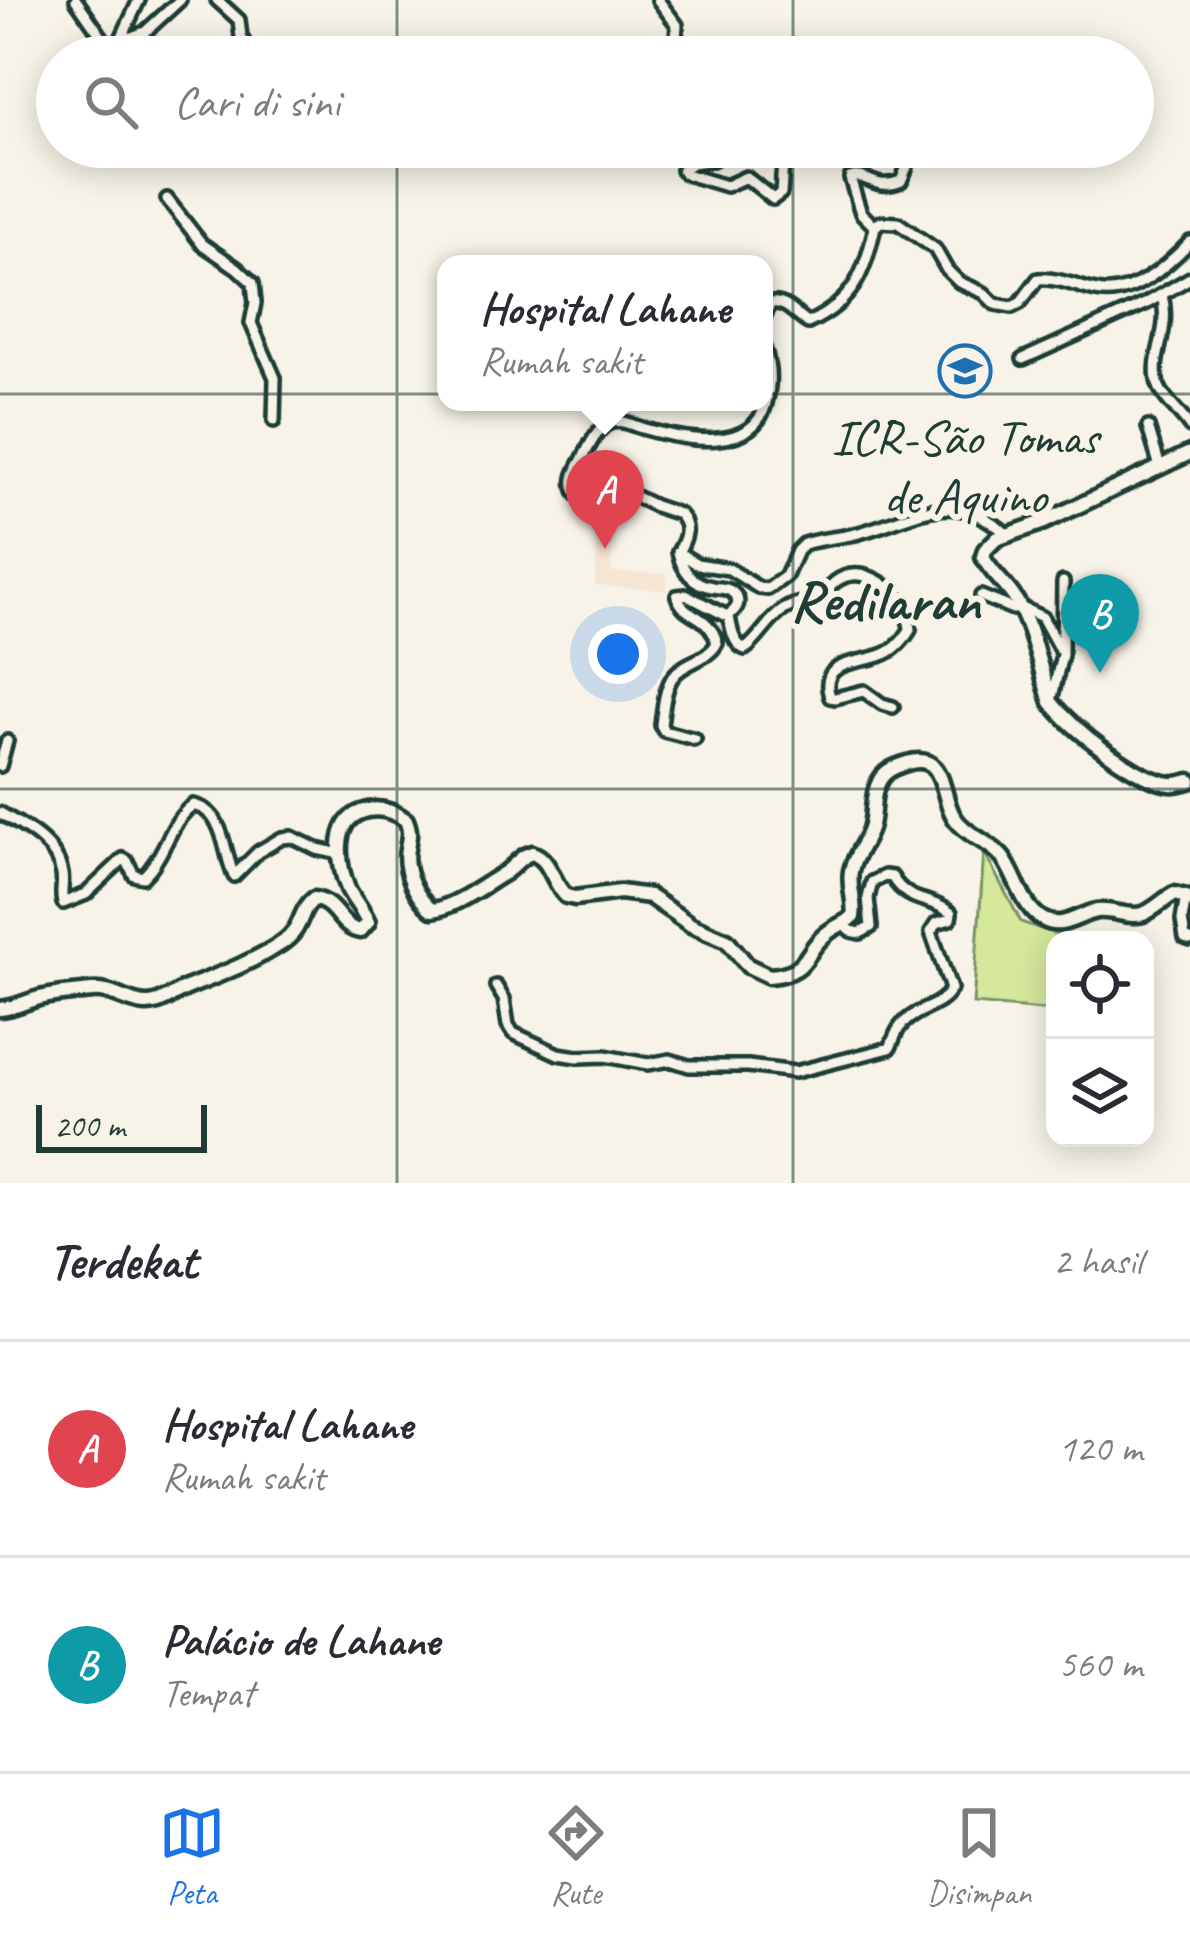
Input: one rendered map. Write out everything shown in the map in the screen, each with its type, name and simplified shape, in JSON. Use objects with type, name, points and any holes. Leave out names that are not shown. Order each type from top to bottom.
[{"type":"main road","points":[[1183,783],[1154,779],[1102,750],[1072,726],[1051,702],[1020,607],[983,557],[989,545],[1008,535],[1190,453]]},
{"type":"main road","points":[[0,1009],[94,990],[143,1004],[160,1001],[285,941],[295,933],[304,908],[314,899],[330,904],[348,927],[360,931],[368,922],[346,885],[340,854],[344,826],[360,812],[388,810],[406,820],[410,829],[407,864],[420,898],[432,910],[447,908],[532,853],[546,861],[549,874],[566,896],[620,892],[649,896],[691,925],[727,940],[748,966],[769,976],[795,969],[820,938],[855,912],[851,872],[871,826],[878,784],[888,770],[910,762],[933,766],[956,820],[1004,859],[1028,904],[1043,919],[1060,923],[1101,910],[1135,916],[1174,894],[1188,897]]},
{"type":"street","points":[[76,0],[101,36]]},
{"type":"street","points":[[122,36],[139,0]]},
{"type":"street","points":[[134,36],[145,32],[180,0]]},
{"type":"street","points":[[217,0],[239,20],[241,36]]},
{"type":"street","points":[[658,0],[677,25],[676,36]]},
{"type":"street","points":[[685,168],[686,174],[726,186],[746,177],[773,199],[782,194],[782,168]]},
{"type":"street","points":[[875,226],[861,213],[850,178],[858,176],[887,186],[901,181],[907,168]]},
{"type":"street","points":[[167,199],[202,244],[253,283],[251,323],[275,379],[274,421]]},
{"type":"street","points":[[773,303],[787,306],[808,323],[820,317],[862,275],[880,222],[898,223],[935,249],[959,282],[1005,308],[1021,303],[1038,280],[1049,278],[1101,292],[1123,288],[1155,274],[1190,242]]},
{"type":"street","points":[[1023,359],[1164,303],[1190,278]]},
{"type":"street","points":[[1164,303],[1157,386],[1190,427]]},
{"type":"street","points":[[678,552],[686,538],[679,514],[609,484],[577,494],[572,485],[575,471],[599,431],[620,421],[683,437],[722,438],[747,433],[764,411]]},
{"type":"street","points":[[1148,427],[1160,466]]},
{"type":"street","points":[[678,552],[704,566],[728,569],[764,589],[786,576],[804,544],[849,536],[940,508],[976,513],[1008,535]]},
{"type":"street","points":[[678,552],[686,573],[700,584],[736,596],[738,604],[729,616],[731,631],[745,650],[784,609],[820,597],[839,580],[859,574],[876,580],[899,601],[910,630],[885,654],[837,668],[829,677],[827,692],[835,698],[864,691],[893,707]]},
{"type":"street","points":[[1051,702],[1062,655],[1063,581]]},
{"type":"street","points":[[695,740],[664,731],[666,695],[677,671],[713,651],[717,643],[710,624],[681,605],[676,596],[686,595],[729,616]]},
{"type":"street","points":[[981,596],[1042,617],[1062,655]]},
{"type":"street","points":[[0,766],[7,741]]},
{"type":"street","points":[[0,812],[56,855],[63,903],[86,894],[123,859],[142,877],[162,855],[184,811],[194,805],[204,807],[214,819],[229,850],[229,870],[234,876],[258,852],[282,838],[292,837],[340,854]]},
{"type":"street","points":[[496,986],[514,1033],[558,1054],[795,1072],[890,1048],[907,1020],[946,999],[951,989],[932,932],[937,923],[950,919],[947,908],[913,898],[885,876],[872,882],[867,932],[851,931],[844,924]]},
{"type":"street","points":[[1188,897],[1182,930],[1190,940]]},
{"type":"shaded area","points":[[598,515],[615,516],[613,572],[667,574],[666,590],[595,586]]},
{"type":"green space","points":[[984,852],[1021,922],[1046,931],[1046,1010],[973,1004]]},
{"type":"place","name":"ICR-São Tomas de Aquino","points":[[965,371]]},
{"type":"place","name":"Hospital Lahane","points":[[605,549]]},
{"type":"place","name":"Palácio de Lahane","points":[[1100,673]]},
{"type":"district","name":"Redilaran","points":[[885,600]]}]
